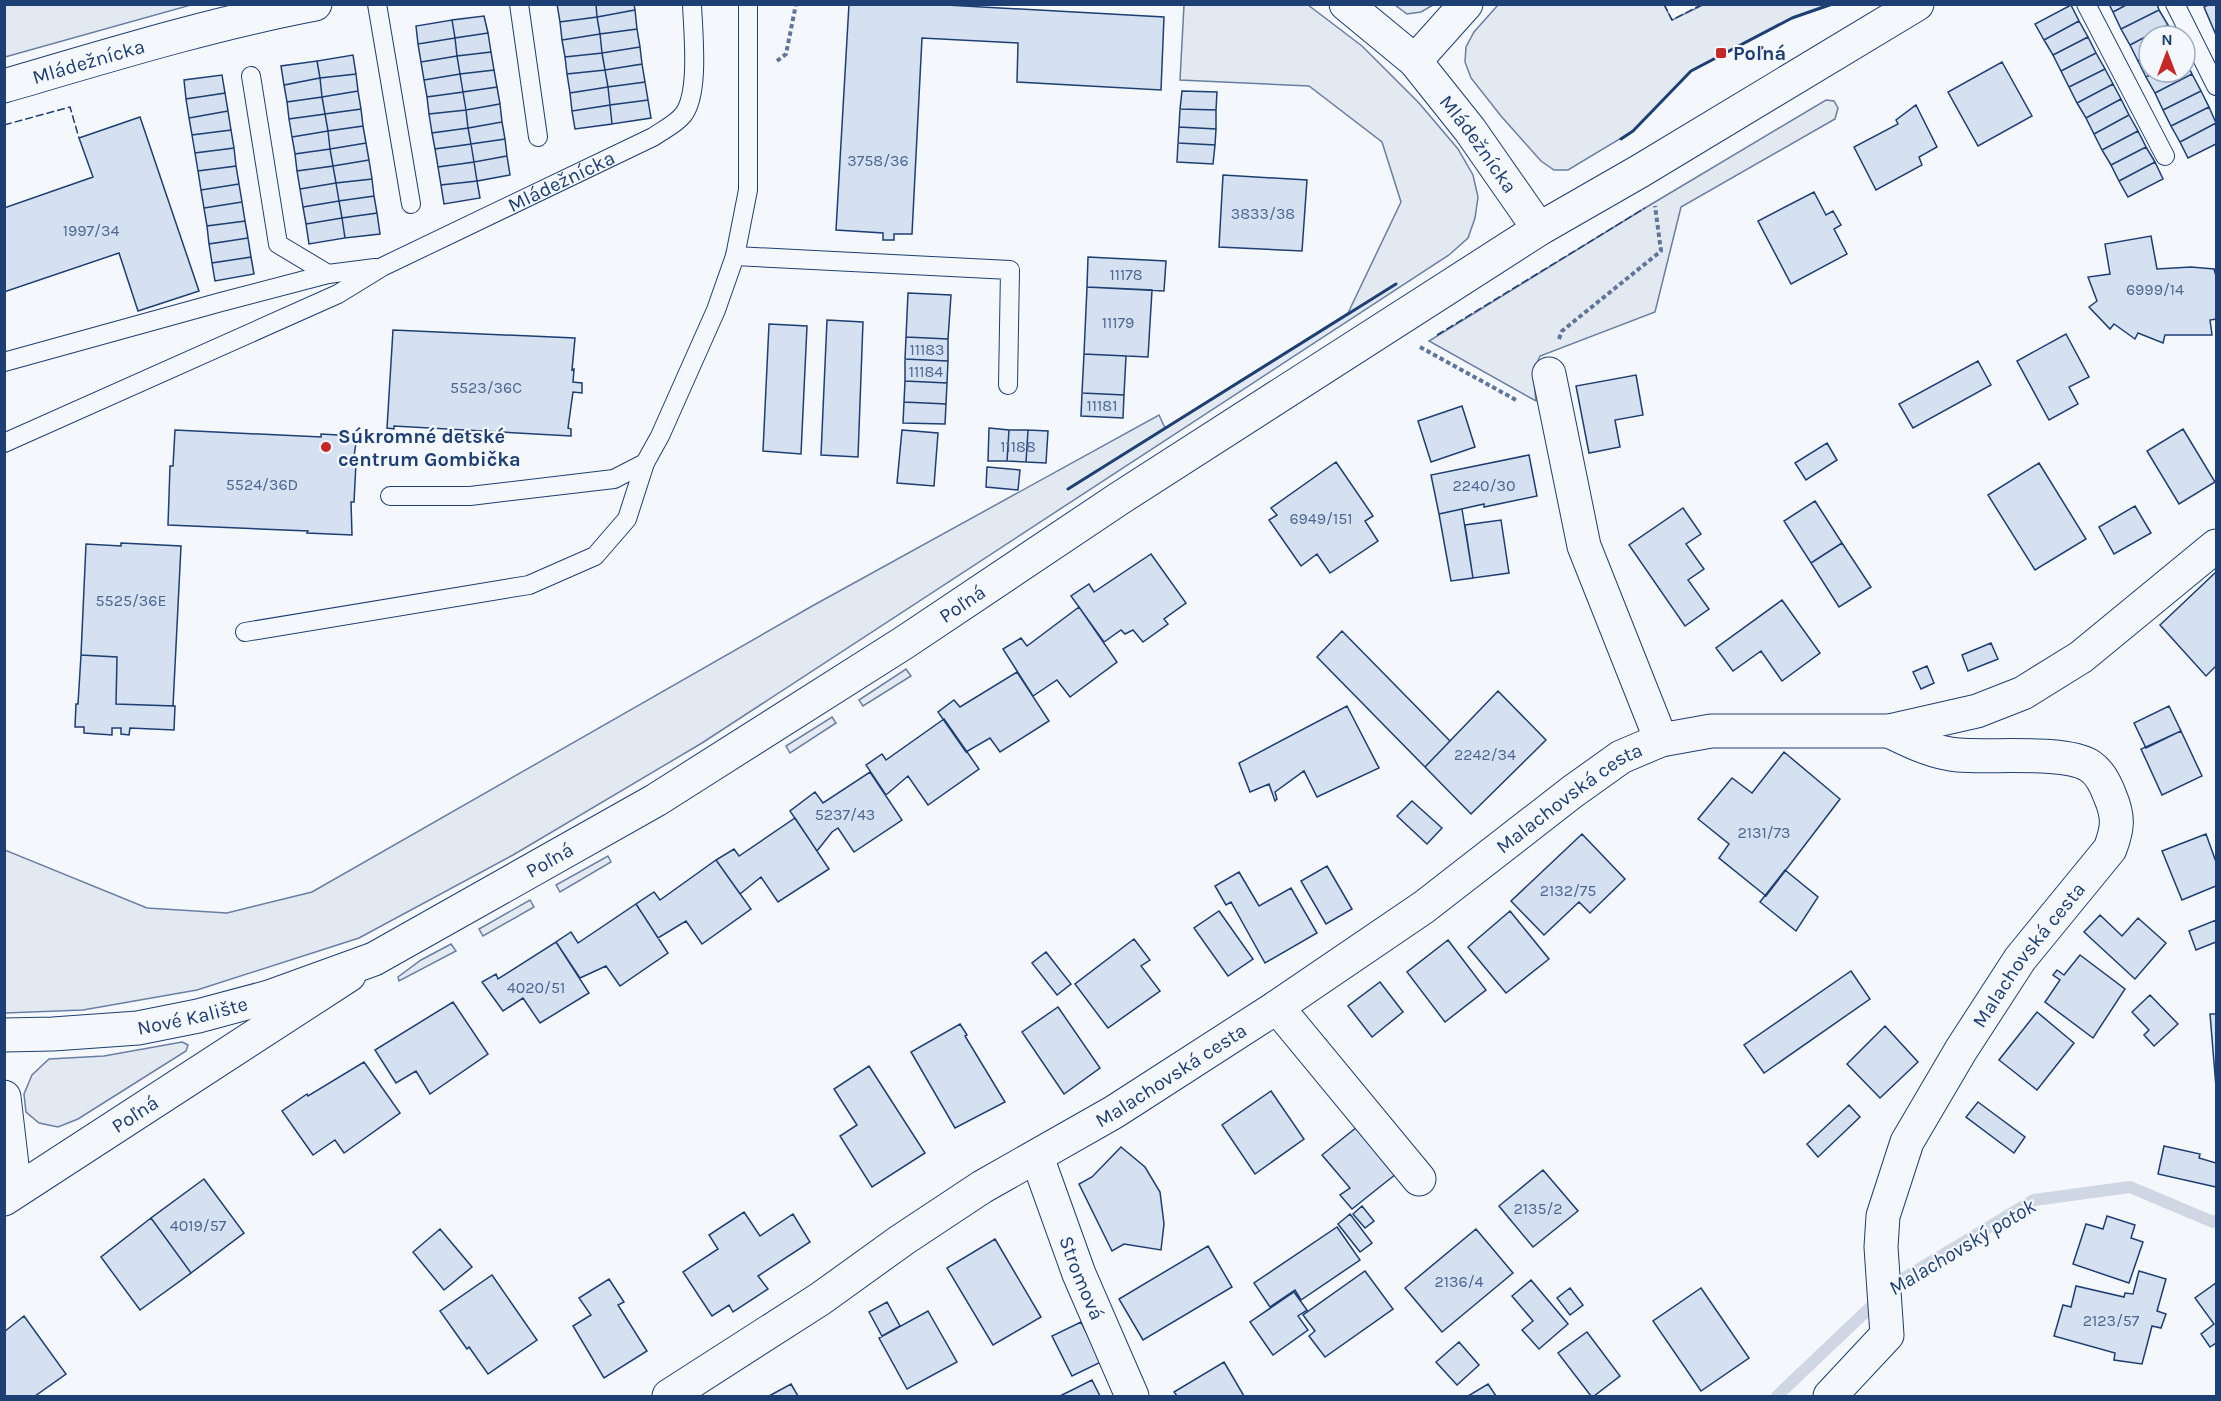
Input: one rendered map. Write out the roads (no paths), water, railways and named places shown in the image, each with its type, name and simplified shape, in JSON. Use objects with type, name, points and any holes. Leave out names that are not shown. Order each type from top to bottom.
[{"type":"street","name":"Mládežnícka","points":[[4,86],[263,15],[315,4]]},
{"type":"street","name":"Mládežnícka","points":[[1346,4],[1415,61],[1470,130],[1539,228]]},
{"type":"street","points":[[1415,61],[1466,4]]},
{"type":"street","name":"Poľná","points":[[10,1195],[374,959],[666,794],[906,642],[1120,498],[1539,228],[1640,171],[1917,4]]},
{"type":"street","name":"Malachovská cesta","points":[[1549,374],[1584,546],[1661,740]]},
{"type":"street","name":"Malachovská cesta","points":[[669,1396],[820,1299],[902,1240],[982,1187],[1114,1112],[1277,1007],[1424,907],[1572,792],[1621,758],[1661,740],[1711,731],[1889,731],[1977,711],[2023,693],[2081,657],[2217,546]]},
{"type":"street","name":"Malachovská cesta","points":[[1830,1396],[1887,1335],[1881,1247],[1883,1216],[1907,1142],[1961,1050],[2020,959],[2110,849],[2117,830],[2115,809],[2106,784],[2091,766],[2070,758],[1956,755],[1919,746],[1889,731]]},
{"type":"street","name":"Nové Kalište","points":[[4,1035],[138,1028],[198,1016],[269,997],[374,959]]},
{"type":"street","points":[[1277,1007],[1419,1179]]},
{"type":"street","points":[[4,1097],[10,1195]]},
{"type":"street","name":"Stromová","points":[[1037,1157],[1078,1274],[1132,1396]]},
{"type":"lane","points":[[376,4],[411,204]]},
{"type":"lane","points":[[519,4],[538,137]]},
{"type":"lane","name":"Mládežnícka","points":[[4,443],[338,294],[382,267],[653,137],[674,124],[684,114],[693,93],[692,4]]},
{"type":"lane","points":[[244,632],[529,585],[594,556],[627,519],[645,463],[660,436],[716,310],[735,256],[748,190],[748,4]]},
{"type":"lane","points":[[2086,4],[2165,156]]},
{"type":"lane","points":[[2175,4],[2217,86]]},
{"type":"lane","points":[[251,76],[278,244],[328,274]]},
{"type":"lane","points":[[735,256],[1010,270],[1008,385]]},
{"type":"lane","points":[[4,362],[328,274],[382,267]]},
{"type":"lane","points":[[390,496],[470,496],[614,479],[645,463]]},
{"type":"waterway","name":"Malachovský potok","points":[[1777,1396],[1896,1283],[2034,1200],[2130,1187],[2213,1222],[2216,1221]]},
{"type":"place","name":"Poľná","points":[[1721,53]]},
{"type":"place","name":"Súkromné detské centrum Gombička","points":[[326,447]]}]
